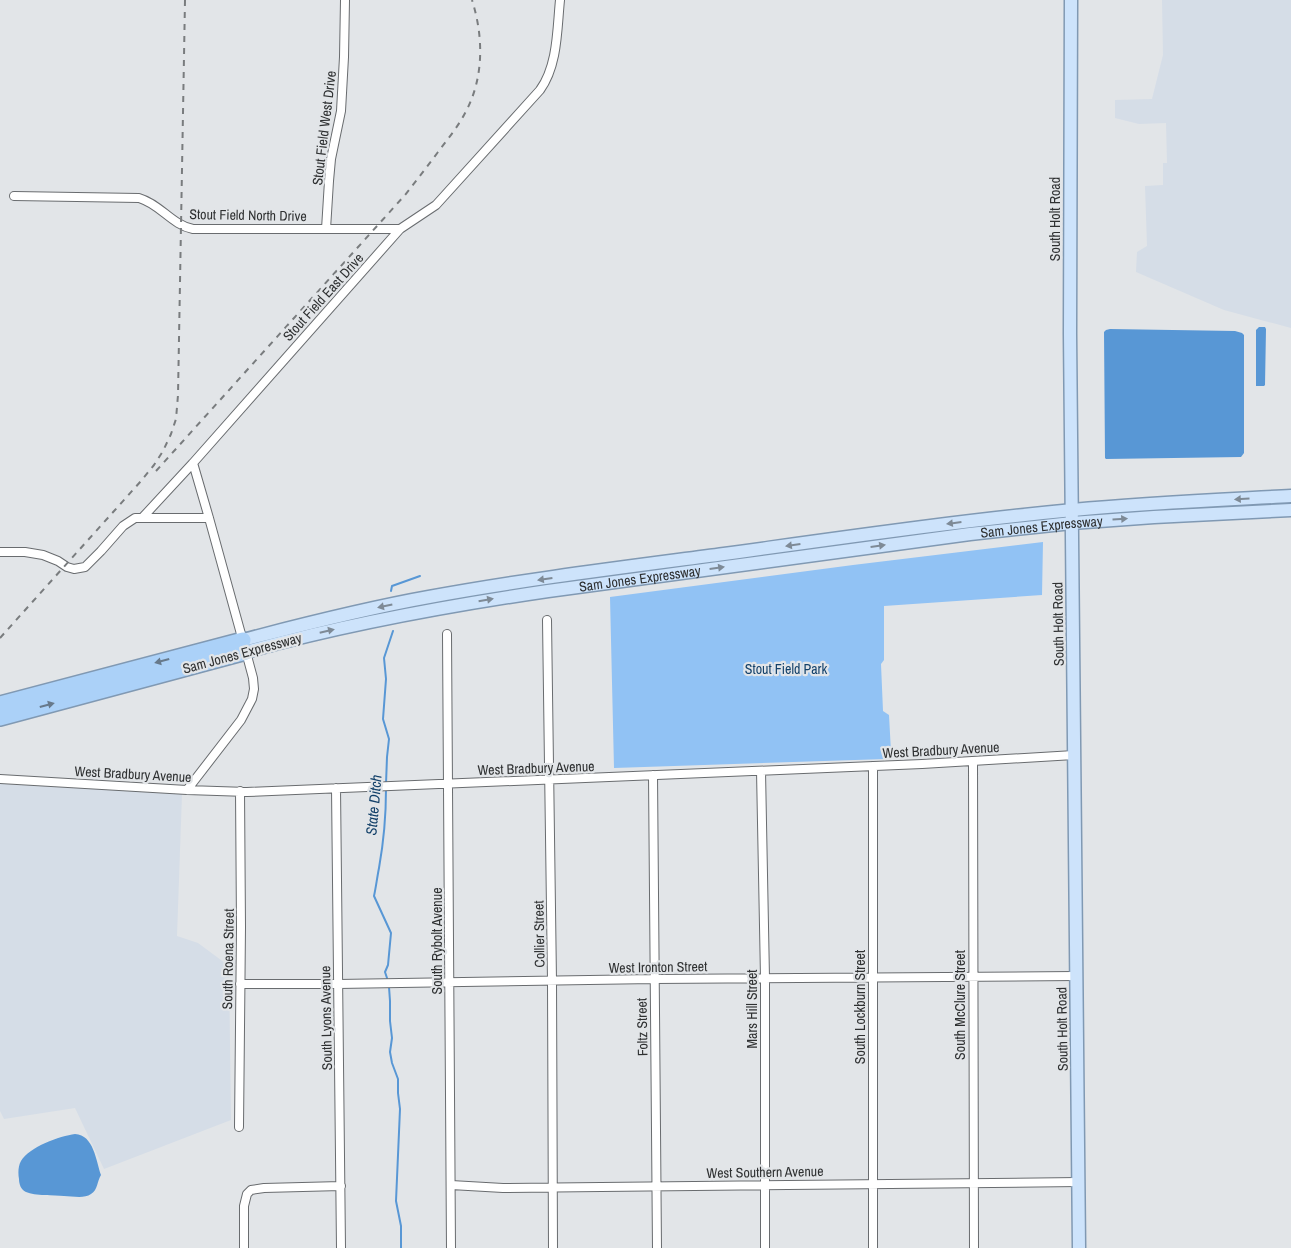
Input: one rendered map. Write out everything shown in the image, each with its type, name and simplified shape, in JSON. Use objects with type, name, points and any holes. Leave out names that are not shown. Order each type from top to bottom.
[{"type":"highway","name":"Sam Jones Expressway","points":[[0,704],[244,646]]},
{"type":"highway","name":"Sam Jones Expressway","points":[[0,718],[244,646]]},
{"type":"main road","name":"South Holt Road","points":[[1071,0],[1070,334],[1079,1248]]},
{"type":"main road","name":"Sam Jones Expressway","points":[[244,646],[369,609],[499,585],[924,527],[1072,510],[1291,496]]},
{"type":"main road","name":"Sam Jones Expressway","points":[[244,646],[496,598],[970,534],[1174,515],[1291,510]]},
{"type":"street","name":"Stout Field West Drive","points":[[326,229],[331,159],[341,111],[345,0]]},
{"type":"street","name":"Stout Field East Drive","points":[[143,517],[400,230],[436,205],[538,92],[545,82],[553,61],[560,0]]},
{"type":"street","name":"Stout Field North Drive","points":[[14,196],[139,198],[148,200],[181,226],[194,229],[400,230]]},
{"type":"street","points":[[187,790],[234,730],[246,712],[254,691],[254,684],[210,518],[193,463]]},
{"type":"street","points":[[0,552],[25,552],[43,555],[66,566],[74,568],[85,567],[126,523],[136,517],[210,518]]},
{"type":"street","name":"Collier Street","points":[[547,620],[552,981],[553,1248]]},
{"type":"street","name":"South Rybolt Avenue","points":[[447,634],[452,1248]]},
{"type":"street","name":"West Bradbury Avenue","points":[[0,779],[187,790],[240,791],[550,780],[1074,756]]},
{"type":"street","name":"South McClure Street","points":[[973,762],[974,1248]]},
{"type":"street","name":"South Lockburn Street","points":[[873,766],[873,1248]]},
{"type":"street","name":"Mars Hill Street","points":[[761,771],[765,978],[765,1248]]},
{"type":"street","name":"Foltz Street","points":[[653,775],[657,1248]]},
{"type":"street","name":"South Lyons Avenue","points":[[336,788],[341,1248]]},
{"type":"street","name":"South Roena Street","points":[[239,1127],[240,791]]},
{"type":"street","name":"West Ironton Street","points":[[240,984],[1076,976]]},
{"type":"street","name":"West Southern Avenue","points":[[451,1186],[503,1188],[1079,1182]]},
{"type":"street","points":[[244,1248],[244,1206],[248,1192],[264,1188],[341,1186]]},
{"type":"shaded area","points":[[1162,0],[1291,0],[1291,328],[1224,310],[1136,272],[1137,252],[1147,246],[1145,186],[1163,185],[1163,163],[1167,163],[1166,123],[1139,124],[1115,118],[1115,100],[1152,99],[1163,55]]},
{"type":"shaded area","points":[[1259,327],[1265,327],[1266,329],[1264,386],[1256,386],[1256,330]]},
{"type":"shaded area","points":[[1110,329],[1235,331],[1242,333],[1244,335],[1244,453],[1241,457],[1106,459],[1104,332]]},
{"type":"shaded area","points":[[0,782],[182,794],[177,936],[198,943],[229,966],[231,1120],[104,1169],[75,1108],[4,1119],[0,1111]]},
{"type":"shaded area","points":[[75,1134],[81,1135],[86,1139],[96,1156],[101,1175],[93,1192],[88,1196],[78,1197],[34,1194],[23,1190],[19,1183],[18,1170],[25,1156],[45,1143]]},
{"type":"green space","name":"Stout Field Park","points":[[1043,542],[1042,595],[884,606],[884,660],[881,664],[883,711],[889,715],[891,752],[886,759],[614,768],[610,597]]},
{"type":"waterway","name":"State Ditch","points":[[391,591],[392,586],[420,576]]},
{"type":"waterway","name":"State Ditch","points":[[386,784],[389,739],[383,719],[386,679],[384,658],[393,631]]},
{"type":"waterway","name":"State Ditch","points":[[386,789],[381,858],[374,896],[391,933],[388,965],[385,972],[387,978]]},
{"type":"waterway","name":"State Ditch","points":[[389,987],[392,1038],[390,1052],[398,1079],[400,1109],[396,1201],[401,1226],[401,1248]]},
{"type":"railway","points":[[0,638],[154,465],[163,451],[176,419],[185,0]]},
{"type":"railway","points":[[156,471],[405,195],[458,125],[471,102],[480,59],[479,29],[472,0]]}]
